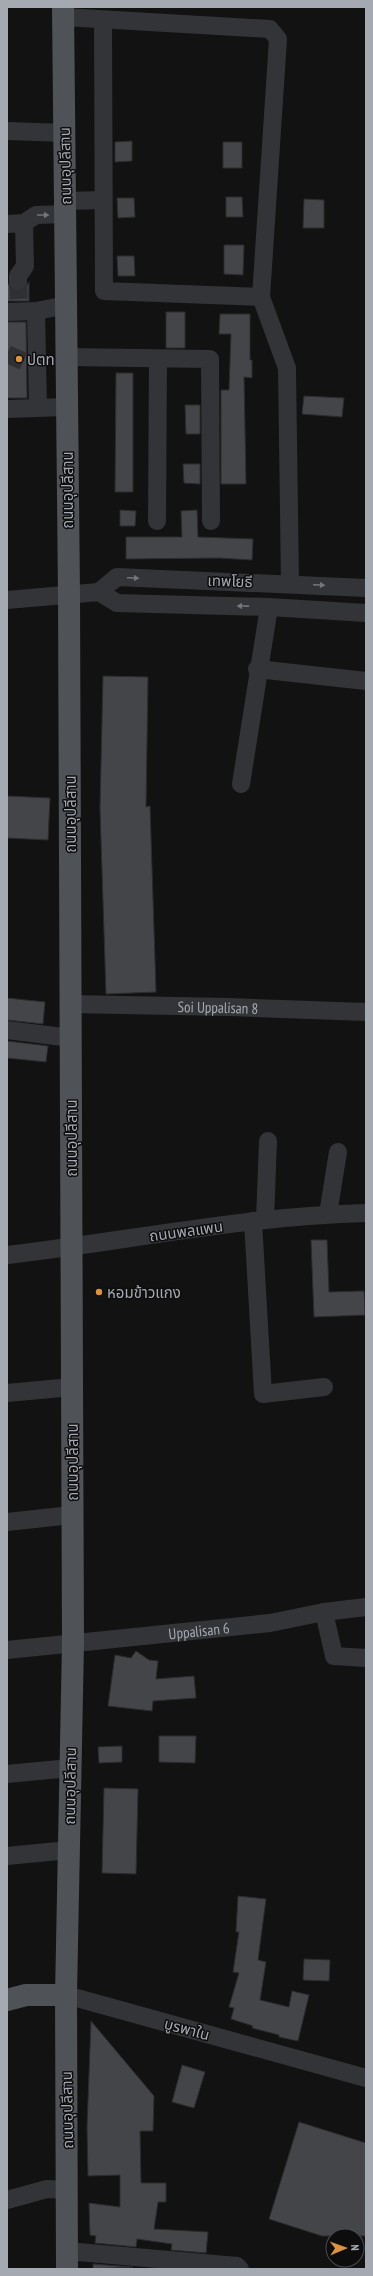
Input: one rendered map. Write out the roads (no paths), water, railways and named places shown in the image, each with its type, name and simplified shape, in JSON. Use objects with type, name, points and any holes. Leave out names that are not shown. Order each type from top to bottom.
[{"type":"main road","name":"ถนนอุปลีสาน","points":[[64,12],[69,594],[73,1643],[66,1995],[68,2190],[67,2260]]},
{"type":"main road","name":"บูรพาใน","points":[[7,2000],[26,1995],[66,1995]]},
{"type":"street","points":[[64,12],[102,20],[270,29],[278,39],[261,296],[287,368],[290,584]]},
{"type":"street","points":[[102,20],[104,291],[261,296]]},
{"type":"street","points":[[7,131],[65,133]]},
{"type":"street","points":[[18,281],[18,276],[25,266],[15,223],[36,215],[103,200]]},
{"type":"street","points":[[38,407],[34,366],[20,310],[67,305]]},
{"type":"street","points":[[66,357],[210,359],[211,521]]},
{"type":"street","points":[[156,521],[158,359]]},
{"type":"street","points":[[7,408],[67,407]]},
{"type":"street","name":"เทพโยธี","points":[[366,588],[117,577],[99,592],[117,603],[269,607],[366,613]]},
{"type":"street","points":[[7,600],[99,592]]},
{"type":"street","points":[[241,784],[269,607]]},
{"type":"street","points":[[258,669],[366,681]]},
{"type":"street","name":"Soi Uppalisan 8","points":[[70,1004],[229,1007],[366,1012]]},
{"type":"street","points":[[7,1030],[71,1038]]},
{"type":"street","points":[[268,1141],[259,1220],[263,1394],[324,1387]]},
{"type":"street","points":[[328,1214],[338,1152]]},
{"type":"street","name":"ถนนพลแพน","points":[[7,1255],[71,1248],[259,1220],[328,1214],[366,1213]]},
{"type":"street","points":[[7,1393],[72,1386]]},
{"type":"street","points":[[7,1522],[72,1515]]},
{"type":"street","name":"Uppalisan 6","points":[[7,1650],[270,1623],[324,1612],[366,1607]]},
{"type":"street","points":[[324,1612],[334,1656],[366,1658]]},
{"type":"street","points":[[7,1774],[70,1768]]},
{"type":"street","points":[[7,1856],[69,1850]]},
{"type":"street","name":"บูรพาใน","points":[[66,1995],[366,2078]]},
{"type":"street","points":[[7,2200],[47,2190],[68,2190]]},
{"type":"street","points":[[67,2260],[237,2266],[240,2269]]},
{"type":"tunnel","points":[[18,281],[19,305]]},
{"type":"tunnel","points":[[7,354],[32,365]]},
{"type":"place","name":"ปตท","points":[[19,359]]},
{"type":"place","name":"หอมข้าวแกง","points":[[99,1292]]}]
